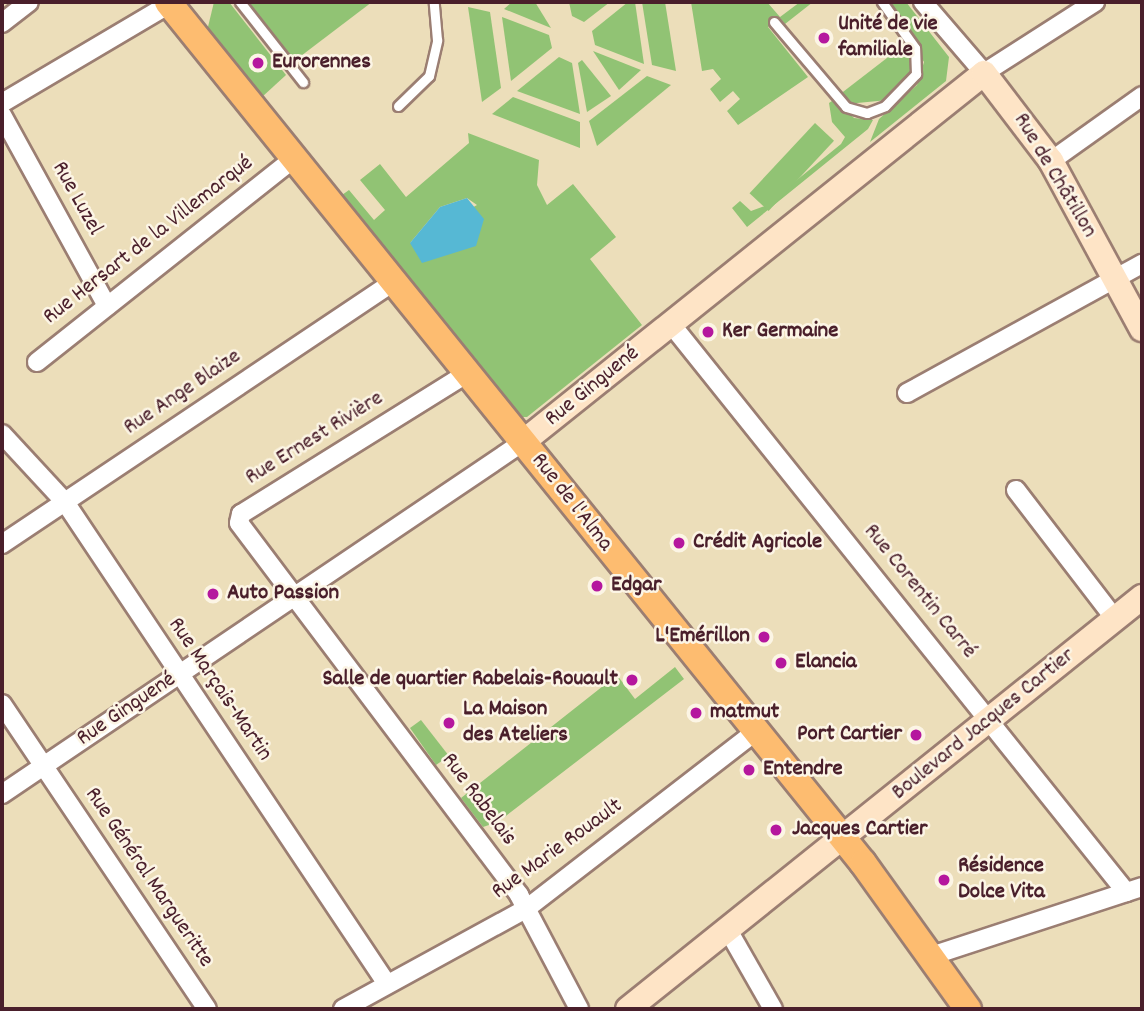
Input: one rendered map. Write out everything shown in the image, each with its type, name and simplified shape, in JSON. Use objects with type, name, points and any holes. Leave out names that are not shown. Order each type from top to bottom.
[{"type":"main road","name":"Rue de l'Alma","points":[[170,3],[391,283],[523,442],[754,733],[843,839],[968,1009]]},
{"type":"street","points":[[2,23],[29,2]]},
{"type":"street","name":"Rue de Châtillon","points":[[923,2],[984,74],[1051,161],[1142,329]]},
{"type":"street","name":"Rue Ginguené","points":[[2,794],[523,442],[984,74],[1096,2]]},
{"type":"street","points":[[2,103],[170,3]]},
{"type":"street","points":[[1051,161],[1142,96]]},
{"type":"street","name":"Rue Luzel","points":[[2,116],[107,306]]},
{"type":"street","name":"Rue Hersart de la Villemarqué","points":[[37,362],[292,160]]},
{"type":"street","points":[[907,393],[1142,264]]},
{"type":"street","name":"Rue Ange Blaize","points":[[2,544],[391,283]]},
{"type":"street","name":"Rue Corentin Carré","points":[[671,324],[989,720],[1134,890]]},
{"type":"street","name":"Rue Ernest Rivière","points":[[296,596],[239,523],[241,514],[466,374]]},
{"type":"street","name":"Rue Marçais-Martin","points":[[2,434],[65,502],[385,981]]},
{"type":"street","points":[[1016,490],[1115,619]]},
{"type":"street","name":"Rue Rabelais","points":[[296,596],[526,909],[579,1009]]},
{"type":"street","name":"Boulevard Jacques Cartier","points":[[628,1009],[1142,597]]},
{"type":"street","name":"Rue Général Margueritte","points":[[2,704],[207,1009]]},
{"type":"street","name":"Rue Marie Rouault","points":[[342,1009],[385,981],[526,909],[754,733]]},
{"type":"street","points":[[931,956],[1134,890]]},
{"type":"street","points":[[728,930],[773,1009]]},
{"type":"lane","points":[[240,2],[303,82]]},
{"type":"lane","points":[[398,106],[429,76],[437,40],[433,2]]},
{"type":"lane","points":[[774,22],[846,107],[867,113],[909,86],[918,60],[909,35],[882,2]]},
{"type":"green space","points":[[214,2],[229,2],[286,75],[262,97],[207,31]]},
{"type":"green space","points":[[245,2],[372,2],[293,62]]},
{"type":"green space","points":[[512,2],[535,2],[551,28],[504,9]]},
{"type":"green space","points":[[569,2],[610,2],[584,22],[572,16]]},
{"type":"green space","points":[[628,2],[635,2],[644,64],[595,45],[592,31]]},
{"type":"green space","points":[[642,2],[665,2],[676,71],[652,65]]},
{"type":"green space","points":[[691,2],[767,2],[780,17],[800,2],[813,2],[785,24],[780,18],[768,27],[808,77],[738,125],[727,111],[740,99],[733,91],[720,102],[710,89],[721,79],[713,69],[702,71]]},
{"type":"green space","points":[[885,2],[906,2],[949,57],[946,81],[870,142],[879,119],[917,85],[924,62]]},
{"type":"green space","points":[[468,7],[490,12],[501,88],[482,102]]},
{"type":"green space","points":[[502,17],[549,35],[552,48],[511,81]]},
{"type":"green space","points":[[909,41],[912,76],[888,100],[847,104],[839,95]]},
{"type":"green space","points":[[593,51],[641,70],[619,90]]},
{"type":"green space","points":[[559,57],[572,63],[580,114],[517,91]]},
{"type":"green space","points":[[582,60],[611,96],[587,112],[578,63]]},
{"type":"green space","points":[[647,76],[671,85],[597,146],[589,121]]},
{"type":"green space","points":[[513,97],[580,122],[580,148],[492,114]]},
{"type":"green space","points":[[835,99],[854,118],[873,120],[868,129],[747,227],[732,208],[740,201],[751,211],[765,206],[841,144],[845,137],[832,122],[829,103]]},
{"type":"green space","points":[[815,123],[834,141],[769,211],[750,193]]},
{"type":"green space","points":[[468,133],[539,160],[537,185],[547,205],[573,184],[616,237],[590,259],[642,325],[527,417],[520,417],[342,195],[349,190],[374,220],[385,210],[360,180],[380,164],[406,197],[469,143]],"holes":[[[467,198],[477,205],[410,243],[440,207]]]},
{"type":"green space","points":[[675,667],[684,679],[498,822],[483,827],[461,798],[617,675],[635,699]]},
{"type":"green space","points":[[421,720],[449,756],[436,765],[410,728]]},
{"type":"water","points":[[467,198],[484,219],[476,246],[422,263],[410,243],[440,207]]},
{"type":"place","name":"Unité de vie familiale","points":[[824,38]]},
{"type":"place","name":"Eurorennes","points":[[258,63]]},
{"type":"place","name":"Ker Germaine","points":[[708,332]]},
{"type":"place","name":"Crédit Agricole","points":[[679,543]]},
{"type":"place","name":"Edgar","points":[[597,586]]},
{"type":"place","name":"Auto Passion","points":[[213,594]]},
{"type":"place","name":"L'Emérillon","points":[[764,637]]},
{"type":"place","name":"Elancia","points":[[781,663]]},
{"type":"place","name":"Salle de quartier Rabelais-Rouault","points":[[632,680]]},
{"type":"place","name":"matmut","points":[[696,713]]},
{"type":"place","name":"La Maison des Ateliers","points":[[449,723]]},
{"type":"place","name":"Port Cartier","points":[[916,735]]},
{"type":"place","name":"Entendre","points":[[749,770]]},
{"type":"place","name":"Jacques Cartier","points":[[776,830]]},
{"type":"place","name":"Résidence Dolce Vita","points":[[944,880]]}]
